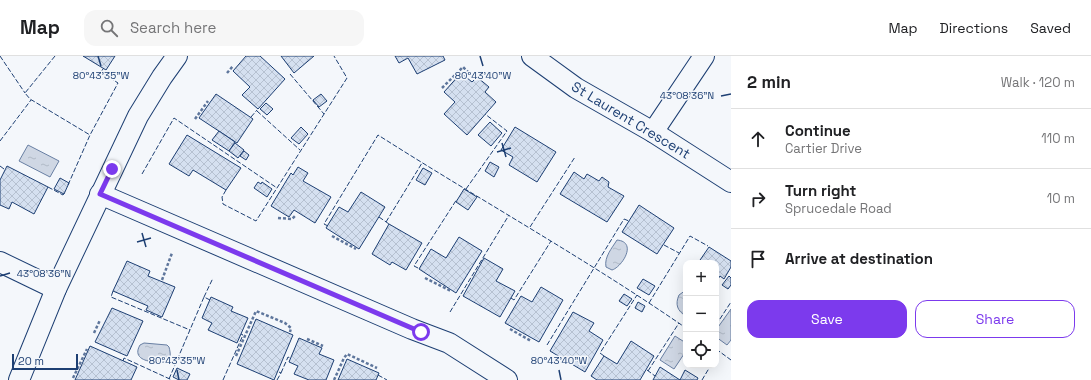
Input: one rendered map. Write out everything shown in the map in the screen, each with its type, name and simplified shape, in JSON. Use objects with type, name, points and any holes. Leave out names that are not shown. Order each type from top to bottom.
[{"type":"street","points":[[19,380],[56,289],[138,116],[177,56]]},
{"type":"street","name":"St Laurent Crescent","points":[[532,56],[576,88],[653,132],[731,182]]},
{"type":"street","points":[[653,132],[704,56]]},
{"type":"street","points":[[100,194],[412,329],[449,343],[507,380]]},
{"type":"street","points":[[0,262],[56,289]]},
{"type":"path","points":[[227,73],[233,66]]},
{"type":"path","points":[[442,88],[463,67],[472,76],[475,73]]},
{"type":"path","points":[[195,119],[208,101]]},
{"type":"path","points":[[278,218],[292,219],[296,215]]},
{"type":"path","points":[[332,236],[356,249]]},
{"type":"path","points":[[162,280],[172,254]]},
{"type":"path","points":[[425,278],[451,291]]},
{"type":"path","points":[[236,356],[256,311],[285,323],[291,328],[290,332]]},
{"type":"path","points":[[94,333],[100,320]]},
{"type":"path","points":[[510,329],[531,341]]},
{"type":"path","points":[[307,339],[323,346]]},
{"type":"path","points":[[74,378],[87,349]]},
{"type":"path","points":[[334,380],[344,358],[348,354],[378,368]]},
{"type":"water","points":[[28,145],[59,161],[50,177],[19,161]]},
{"type":"water","points":[[617,240],[626,245],[627,250],[624,260],[612,270],[606,267],[606,260]]},
{"type":"water","points":[[683,292],[683,314],[679,310],[677,304],[679,295]]},
{"type":"water","points":[[731,309],[731,340],[727,345],[719,339],[719,326]]},
{"type":"water","points":[[675,336],[683,341],[683,356],[674,369],[660,360]]},
{"type":"water","points":[[144,343],[167,345],[170,352],[169,359],[166,362],[154,362],[141,358],[138,353],[138,349],[140,345]]},
{"type":"building","points":[[83,56],[115,56],[106,70]]},
{"type":"building","points":[[246,56],[260,56],[285,79],[258,109],[242,95],[250,87],[233,71]]},
{"type":"building","points":[[281,56],[314,56],[294,73]]},
{"type":"building","points":[[395,56],[443,56],[445,60],[417,74],[408,58],[399,63]]},
{"type":"building","points":[[461,73],[472,82],[477,77],[489,87],[485,92],[496,102],[467,135],[444,114],[455,102],[444,92]]},
{"type":"building","points":[[216,94],[253,119],[237,143],[199,118]]},
{"type":"building","points":[[321,94],[327,101],[319,107],[313,100]]},
{"type":"building","points":[[266,103],[273,109],[267,115],[260,109]]},
{"type":"building","points":[[490,122],[502,133],[491,146],[478,135]]},
{"type":"building","points":[[301,127],[308,134],[299,144],[291,138]]},
{"type":"building","points":[[515,127],[556,152],[537,182],[509,165],[513,157],[501,150]]},
{"type":"building","points":[[219,131],[235,142],[229,151],[212,140]]},
{"type":"building","points":[[187,135],[241,168],[226,190],[193,170],[189,176],[169,164]]},
{"type":"building","points":[[235,143],[244,150],[238,158],[229,151]]},
{"type":"building","points":[[244,151],[249,155],[246,160],[240,156]]},
{"type":"building","points":[[490,162],[499,167],[494,177],[485,171]]},
{"type":"building","points":[[7,166],[48,187],[34,214],[12,202],[9,209],[0,205],[0,180]]},
{"type":"building","points":[[298,167],[308,173],[303,181],[331,197],[315,223],[294,210],[289,217],[271,206],[291,173],[293,175]]},
{"type":"building","points":[[423,168],[432,173],[425,185],[416,180]]},
{"type":"building","points":[[574,172],[584,179],[587,174],[599,181],[602,177],[609,182],[608,187],[624,196],[607,222],[560,194]]},
{"type":"building","points":[[60,178],[69,183],[64,194],[54,189]]},
{"type":"building","points":[[258,182],[261,184],[262,182],[272,189],[267,197],[254,188]]},
{"type":"building","points":[[464,189],[477,197],[468,210],[456,202]]},
{"type":"building","points":[[361,192],[385,207],[359,249],[326,228],[339,207],[348,212]]},
{"type":"building","points":[[639,205],[674,228],[657,254],[622,232]]},
{"type":"building","points":[[389,224],[422,243],[406,270],[392,262],[390,265],[372,254]]},
{"type":"building","points":[[459,237],[482,251],[456,293],[419,269],[431,249],[446,258]]},
{"type":"building","points":[[709,247],[731,261],[731,267],[724,279],[720,276],[719,278],[719,260],[700,260]]},
{"type":"building","points":[[484,258],[503,269],[496,281],[515,291],[500,317],[463,296]]},
{"type":"building","points":[[127,261],[150,271],[148,276],[175,287],[162,317],[146,310],[148,306],[113,291]]},
{"type":"building","points":[[729,276],[731,278],[731,285],[728,289],[722,285]]},
{"type":"building","points":[[643,279],[655,286],[649,295],[637,288]]},
{"type":"building","points":[[541,287],[563,300],[539,342],[505,323],[521,296],[532,302]]},
{"type":"building","points":[[624,294],[632,299],[627,306],[619,301]]},
{"type":"building","points":[[211,297],[233,307],[231,311],[248,318],[237,343],[208,330],[212,323],[202,318]]},
{"type":"building","points":[[638,302],[645,306],[642,312],[635,308]]},
{"type":"building","points":[[112,308],[143,321],[127,356],[95,342]]},
{"type":"building","points":[[573,312],[594,323],[589,331],[603,340],[585,372],[550,351]]},
{"type":"building","points":[[256,319],[293,335],[274,380],[237,364]]},
{"type":"building","points":[[299,338],[322,348],[319,354],[334,360],[326,380],[309,380],[294,374],[298,366],[289,362]]},
{"type":"building","points":[[631,341],[654,356],[640,380],[597,380],[591,376],[604,356],[617,364]]},
{"type":"building","points":[[90,346],[137,367],[131,380],[75,380]]},
{"type":"building","points":[[347,359],[379,373],[376,380],[338,380]]},
{"type":"building","points":[[660,367],[680,380],[653,380]]},
{"type":"building","points":[[177,368],[190,374],[187,380],[179,380],[173,377]]},
{"type":"building","points":[[685,370],[698,378],[697,380],[680,380]]},
{"type":"fence","points":[[0,56],[25,93]]},
{"type":"fence","points":[[55,56],[25,93],[30,99],[90,135]]},
{"type":"fence","points":[[226,190],[222,197],[223,204],[256,221],[347,78],[334,56]]},
{"type":"fence","points":[[68,185],[90,135],[118,83],[101,72],[103,69]]},
{"type":"fence","points":[[290,74],[324,114]]},
{"type":"fence","points":[[0,141],[31,100]]},
{"type":"fence","points":[[251,117],[257,110]]},
{"type":"fence","points":[[257,111],[300,150]]},
{"type":"fence","points":[[466,189],[507,131],[485,114]]},
{"type":"fence","points":[[142,174],[174,118],[277,188]]},
{"type":"fence","points":[[328,226],[324,224],[378,135],[610,278],[683,326]]},
{"type":"fence","points":[[530,227],[575,157]]},
{"type":"fence","points":[[386,222],[422,163]]},
{"type":"fence","points":[[0,166],[4,169]]},
{"type":"fence","points":[[48,187],[63,195],[65,192]]},
{"type":"fence","points":[[418,268],[414,266],[457,199]]},
{"type":"fence","points":[[450,312],[509,215]]},
{"type":"fence","points":[[379,217],[389,224]]},
{"type":"fence","points":[[547,345],[624,219],[629,221]]},
{"type":"fence","points":[[649,303],[690,236],[708,246]]},
{"type":"fence","points":[[511,298],[514,300],[551,241]]},
{"type":"fence","points":[[664,245],[679,253]]},
{"type":"fence","points":[[204,297],[213,278]]},
{"type":"fence","points":[[113,291],[111,297],[190,330]]},
{"type":"fence","points":[[604,356],[600,353],[637,295]]},
{"type":"fence","points":[[169,379],[204,297],[210,300]]},
{"type":"fence","points":[[719,320],[731,302]]},
{"type":"fence","points":[[648,371],[679,323]]},
{"type":"fence","points":[[223,380],[243,335],[241,334]]},
{"type":"fence","points":[[719,351],[731,360]]},
{"type":"fence","points":[[281,373],[288,357],[290,358]]},
{"type":"fence","points":[[123,361],[124,358],[172,380]]},
{"type":"fence","points":[[702,380],[709,368]]},
{"type":"fence","points":[[647,370],[655,376]]},
{"type":"fence","points":[[277,380],[281,373],[279,372]]},
{"type":"fence","points":[[378,375],[387,380]]},
{"type":"route","points":[[112,169],[100,194],[421,332]]}]
